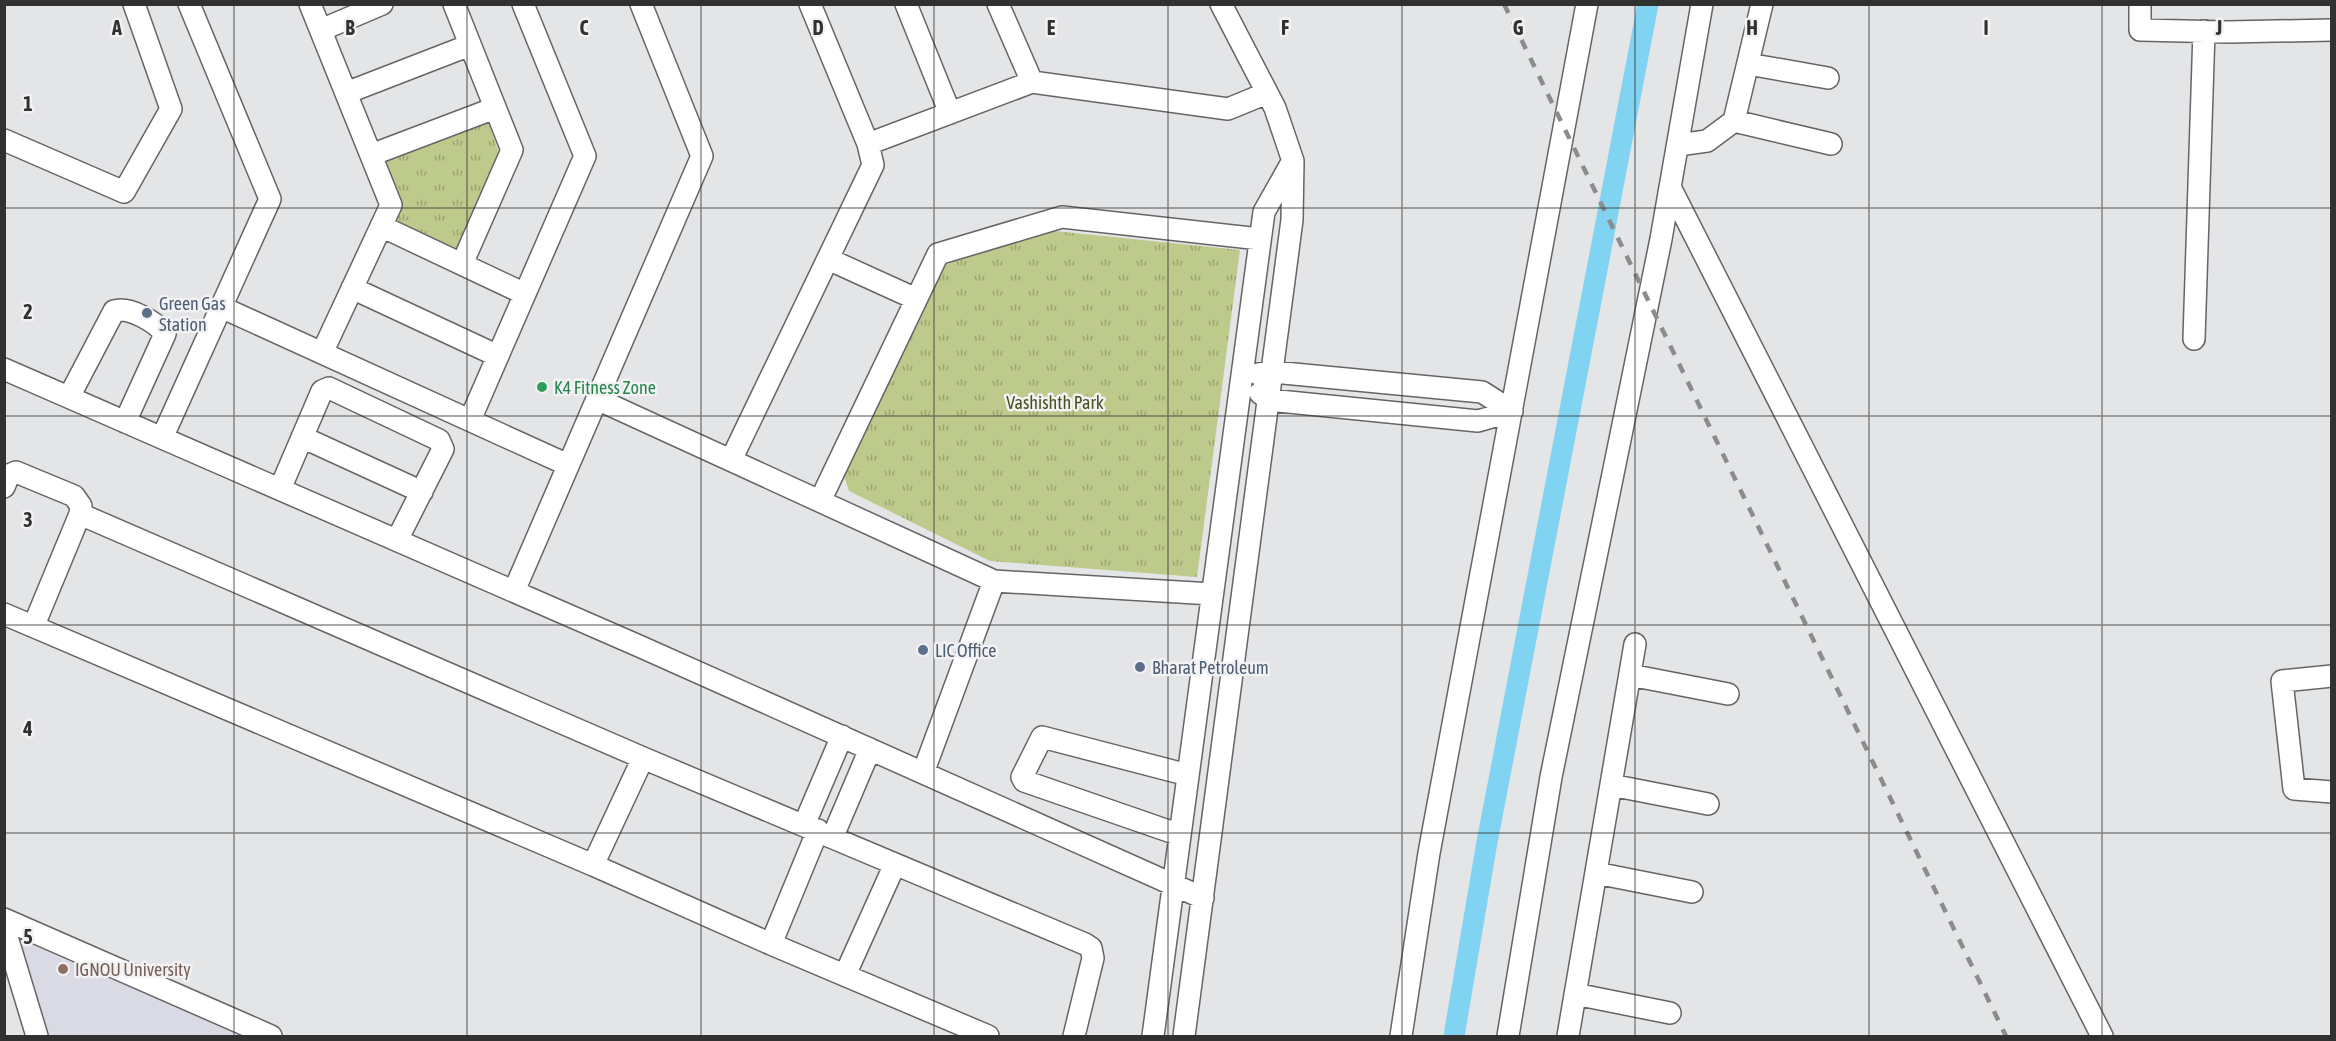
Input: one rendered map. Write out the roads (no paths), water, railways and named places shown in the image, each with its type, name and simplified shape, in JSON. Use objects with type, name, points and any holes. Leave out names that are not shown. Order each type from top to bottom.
[{"type":"street","points":[[4,140],[124,192],[171,109],[134,4]]},
{"type":"street","points":[[162,438],[270,199],[189,4]]},
{"type":"street","points":[[310,4],[391,205],[322,353]]},
{"type":"street","points":[[321,30],[382,4]]},
{"type":"street","points":[[454,4],[512,150],[462,264]]},
{"type":"street","points":[[470,420],[585,156],[523,4]]},
{"type":"street","points":[[514,591],[702,156],[641,4]]},
{"type":"street","points":[[731,460],[873,165],[868,144],[810,4]]},
{"type":"street","points":[[906,4],[950,113]]},
{"type":"street","points":[[998,4],[1032,82]]},
{"type":"street","points":[[1184,1036],[1292,220],[1293,161],[1267,93],[1221,4]]},
{"type":"street","points":[[1401,1036],[1429,853],[1587,4]]},
{"type":"street","points":[[1508,1036],[1551,777],[1670,187],[1702,4]]},
{"type":"street","points":[[1678,145],[1707,141],[1734,121],[1762,4]]},
{"type":"street","points":[[2140,4],[2139,30],[2204,32],[2331,30]]},
{"type":"street","points":[[2194,339],[2204,32]]},
{"type":"street","points":[[346,93],[470,45]]},
{"type":"street","points":[[1748,64],[1828,78]]},
{"type":"street","points":[[868,144],[1032,82],[1228,109],[1267,93]]},
{"type":"street","points":[[371,155],[495,108]]},
{"type":"street","points":[[1734,121],[1831,144]]},
{"type":"street","points":[[1153,1036],[1264,212],[1293,161]]},
{"type":"street","points":[[1670,187],[2102,1036]]},
{"type":"street","points":[[820,501],[938,254],[1062,217],[1260,239]]},
{"type":"street","points":[[381,226],[525,294]]},
{"type":"street","points":[[828,259],[916,298]]},
{"type":"street","points":[[352,288],[498,356]]},
{"type":"street","points":[[222,308],[568,465]]},
{"type":"street","points":[[69,397],[114,311],[121,309],[158,325],[165,334],[125,422]]},
{"type":"street","points":[[4,369],[514,591],[1203,898]]},
{"type":"street","points":[[1242,377],[1273,372],[1482,392],[1512,411]]},
{"type":"street","points":[[1242,377],[1269,400],[1478,421],[1512,411]]},
{"type":"street","points":[[280,489],[322,391],[329,388],[439,440],[443,449],[397,540]]},
{"type":"street","points":[[597,399],[994,581],[1212,594]]},
{"type":"street","points":[[302,437],[422,492]]},
{"type":"street","points":[[4,487],[9,475],[16,472],[74,496],[81,506],[80,514],[34,625]]},
{"type":"street","points":[[80,514],[643,758],[1091,948],[1093,958],[1074,1036]]},
{"type":"street","points":[[924,773],[994,581]]},
{"type":"street","points":[[4,614],[988,1036]]},
{"type":"street","points":[[1568,1036],[1635,644]]},
{"type":"street","points":[[1630,675],[1728,694]]},
{"type":"street","points":[[2331,675],[2282,681],[2294,789],[2331,792]]},
{"type":"street","points":[[771,944],[818,831],[842,736]]},
{"type":"street","points":[[1180,835],[1024,781],[1022,777],[1042,737],[1188,775]]},
{"type":"street","points":[[818,831],[870,749]]},
{"type":"street","points":[[593,865],[643,758]]},
{"type":"street","points":[[1611,785],[1708,804]]},
{"type":"street","points":[[845,975],[895,864]]},
{"type":"street","points":[[1596,873],[1692,892]]},
{"type":"street","points":[[4,919],[271,1036]]},
{"type":"street","points":[[4,927],[37,1036]]},
{"type":"street","points":[[1575,994],[1670,1013]]},
{"type":"waterway","points":[[1454,1036],[1487,842],[1648,4]]},
{"type":"railway","points":[[1504,4],[2006,1036]]},
{"type":"place","name":"Green Gas Station","points":[[147,313]]},
{"type":"place","name":"K4 Fitness Zone","points":[[542,387]]},
{"type":"place","name":"LIC Office","points":[[923,650]]},
{"type":"place","name":"Bharat Petroleum","points":[[1140,667]]},
{"type":"place","name":"IGNOU University","points":[[63,969]]},
{"type":"park label","name":"Vashishth Park","points":[[1055,402]]}]
